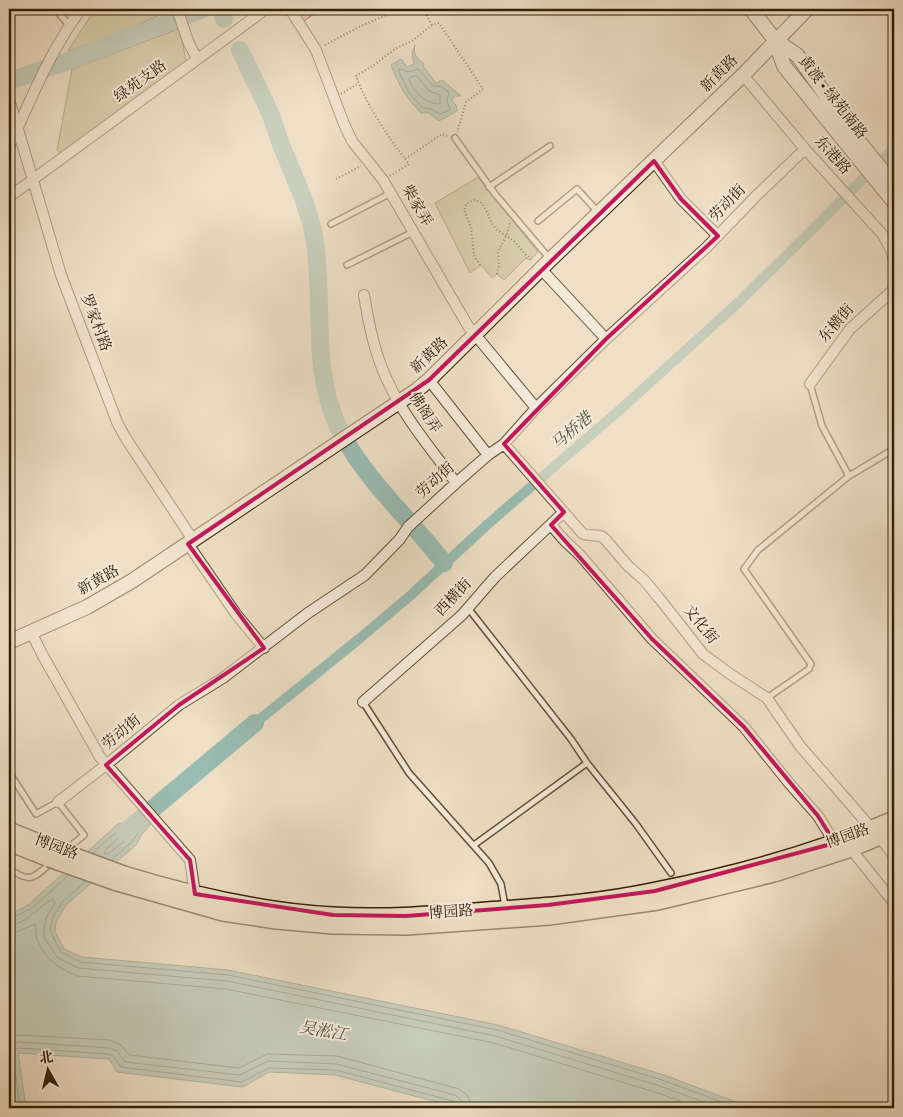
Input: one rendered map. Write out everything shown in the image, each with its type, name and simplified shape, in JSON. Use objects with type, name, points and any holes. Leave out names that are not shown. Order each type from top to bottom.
[{"type":"main road","name":"博园路","points":[[9,843],[54,854],[119,878],[223,912],[333,926],[406,927],[549,917],[658,902],[774,874],[850,849],[882,832],[894,819]]},
{"type":"main road","name":"博园路","points":[[9,830],[54,854]]},
{"type":"main road","name":"博园路","points":[[119,878],[261,907],[333,915],[406,916],[548,906],[655,891],[770,863],[835,843],[882,832]]},
{"type":"street","points":[[9,147],[52,54],[81,9]]},
{"type":"street","points":[[177,9],[197,59]]},
{"type":"street","name":"绿苑支路","points":[[9,196],[266,9]]},
{"type":"street","name":"柴家弄","points":[[290,9],[316,50],[347,132],[357,148],[383,180],[458,311],[475,335],[536,408]]},
{"type":"street","name":"黄渡 • 绿苑南路","points":[[751,9],[775,40],[797,55],[856,147],[889,184],[894,202]]},
{"type":"street","name":"新黄路","points":[[9,642],[111,594],[351,433],[399,403],[429,380],[545,264],[743,75],[807,9]]},
{"type":"street","name":"东港路","points":[[743,75],[805,149],[871,222],[888,243],[894,260]]},
{"type":"street","name":"罗家村路","points":[[9,99],[61,275],[117,422],[124,437],[240,620],[264,648]]},
{"type":"street","name":"劳动街","points":[[58,802],[179,705],[223,678],[308,614],[365,575],[400,539],[411,524],[456,482],[504,444],[536,408],[606,339],[718,236],[805,149]]},
{"type":"street","points":[[654,161],[681,199],[718,236]]},
{"type":"street","points":[[545,264],[606,339]]},
{"type":"street","name":"东横街","points":[[810,384],[850,329],[893,288]]},
{"type":"street","name":"佛阁弄","points":[[364,294],[377,354],[389,385],[424,440],[456,482]]},
{"type":"street","points":[[429,380],[488,455]]},
{"type":"street","name":"文化街","points":[[504,444],[586,535],[598,535],[605,539],[628,566],[649,586],[703,654],[767,698],[800,746],[882,832],[894,856]]},
{"type":"street","name":"西横街","points":[[363,702],[468,608],[495,577],[564,512]]},
{"type":"street","points":[[551,525],[580,555],[652,639],[744,727],[818,816],[835,843]]},
{"type":"street","points":[[31,632],[95,749],[106,765],[190,860],[195,894]]},
{"type":"street","points":[[850,849],[894,903]]},
{"type":"lane","points":[[55,9],[69,25]]},
{"type":"lane","points":[[455,138],[489,187],[512,215],[545,264]]},
{"type":"lane","points":[[489,187],[550,146]]},
{"type":"lane","points":[[538,221],[577,189],[599,213]]},
{"type":"lane","points":[[331,224],[391,193]]},
{"type":"lane","points":[[347,265],[413,232]]},
{"type":"lane","points":[[810,384],[826,434],[849,476]]},
{"type":"lane","points":[[767,698],[809,669],[811,664],[744,569],[758,550],[849,476],[894,449]]},
{"type":"lane","points":[[468,608],[571,739],[587,763],[672,873]]},
{"type":"lane","points":[[363,702],[409,773],[474,845],[496,873],[501,884],[506,909]]},
{"type":"lane","points":[[474,845],[587,763]]},
{"type":"lane","points":[[9,772],[36,814],[58,802],[84,835],[35,876],[22,878],[9,869]]},
{"type":"path","points":[[316,50],[358,27],[403,9]]},
{"type":"path","points":[[423,9],[432,25]]},
{"type":"path","points":[[383,180],[409,164],[405,159],[378,119],[356,76],[374,66],[395,49],[412,41],[432,25],[439,23],[482,89],[466,102],[455,138],[442,134],[405,159]]},
{"type":"path","points":[[334,98],[359,83]]},
{"type":"path","points":[[336,180],[369,162]]},
{"type":"path","points":[[480,265],[472,251],[471,226],[464,212],[466,204],[473,200],[482,203],[492,225],[514,242],[524,254],[545,264]]},
{"type":"path","points":[[497,274],[500,266],[498,252],[506,237],[512,215]]},
{"type":"highlighted area","points":[[654,161],[681,199],[718,236],[606,339],[504,444],[564,512],[551,525],[652,639],[744,727],[818,816],[835,843],[655,891],[548,905],[406,916],[333,915],[195,894],[190,860],[106,765],[179,705],[264,648],[188,544],[429,380]]},
{"type":"green space","points":[[95,9],[173,9],[126,30],[69,51]]},
{"type":"green space","points":[[178,29],[186,63],[61,154],[57,150],[72,69]]},
{"type":"green space","points":[[478,177],[538,252],[530,260],[526,258],[504,280],[497,274],[492,278],[481,265],[470,273],[435,203]]},
{"type":"water","points":[[415,45],[414,51],[416,56],[424,64],[423,66],[436,83],[442,80],[461,96],[454,96],[452,101],[456,105],[457,111],[439,121],[429,113],[421,113],[403,91],[391,65],[401,59],[407,67],[414,64],[412,53]]},
{"type":"water","name":"吴淞江","points":[[140,812],[150,825],[136,845],[67,904],[56,921],[55,932],[64,949],[82,957],[228,970],[498,1025],[664,1075],[752,1108],[460,1108],[335,1075],[269,1072],[243,1087],[117,1072],[109,1059],[18,1053],[26,1108],[9,1108],[9,915],[28,905],[118,824],[125,823]]},
{"type":"building","points":[[295,9],[321,9],[304,21]]},
{"type":"waterway","points":[[9,81],[71,60],[203,9]]},
{"type":"waterway","points":[[220,9],[224,19]]},
{"type":"waterway","points":[[240,50],[271,115],[304,202],[314,236],[324,380],[329,403],[338,426],[348,445],[373,481],[444,563]]},
{"type":"waterway","name":"马桥港","points":[[255,723],[411,595],[488,524],[623,407],[739,302],[894,148]]},
{"type":"waterway","points":[[125,832],[255,723]]}]
